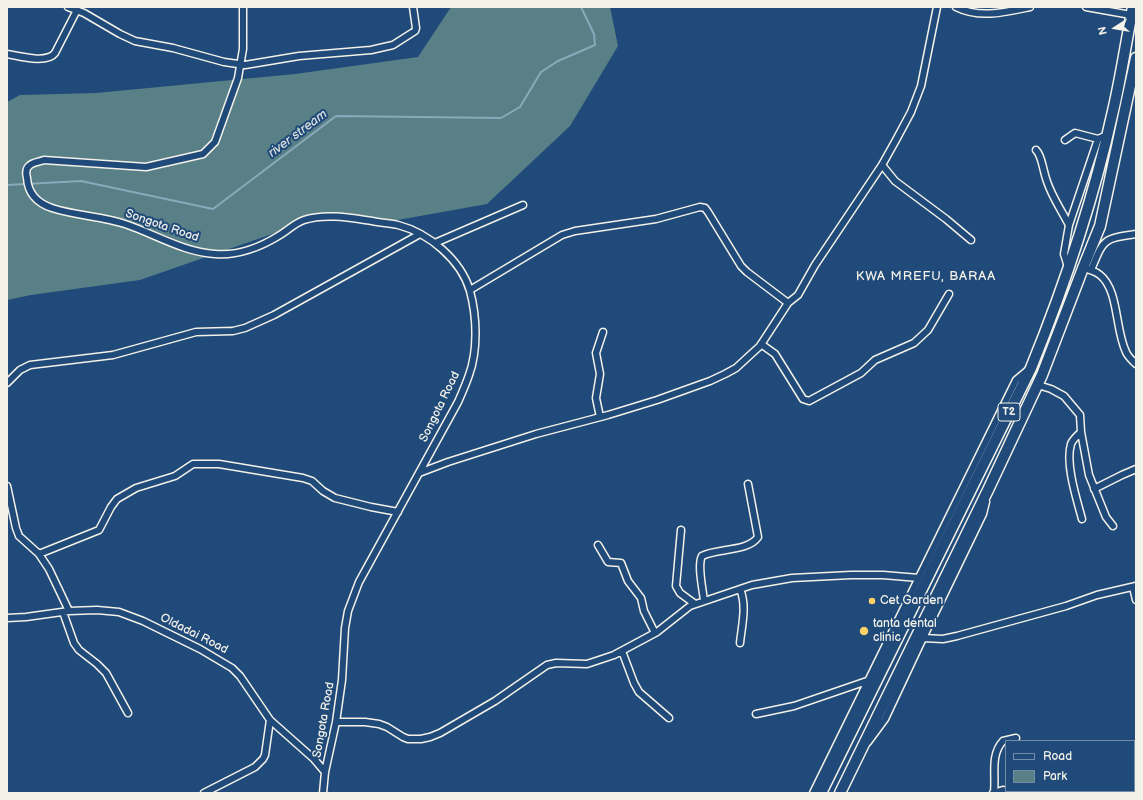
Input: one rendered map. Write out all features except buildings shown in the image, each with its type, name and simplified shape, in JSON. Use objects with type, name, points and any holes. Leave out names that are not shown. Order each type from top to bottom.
[{"type":"highway","name":"T2","points":[[821,793],[1031,368],[1052,316],[1093,188],[1102,137],[1113,111],[1132,11]]},
{"type":"highway","name":"T2","points":[[840,793],[1038,385],[1060,329],[1087,269],[1100,226],[1136,58]]},
{"type":"highway","points":[[994,442],[1007,450]]},
{"type":"highway","points":[[974,482],[988,490]]},
{"type":"street","points":[[68,7],[84,13],[134,41],[173,48],[240,65],[249,65],[299,56],[371,50],[387,47],[415,31],[416,28],[413,7]]},
{"type":"street","points":[[240,65],[243,49],[243,7]]},
{"type":"street","points":[[419,473],[448,462],[536,434],[657,400],[710,381],[736,368],[761,344],[788,303],[798,295],[815,265],[882,165],[911,112],[921,86],[937,7]]},
{"type":"street","points":[[956,7],[978,14],[1005,13],[1030,7]]},
{"type":"street","points":[[1086,7],[1132,11]]},
{"type":"street","points":[[7,54],[45,59],[52,56],[77,10]]},
{"type":"street","name":"Songota Road","points":[[240,65],[234,92],[215,142],[203,154],[146,167],[44,160],[29,165],[27,168],[28,184],[34,198],[44,205],[71,213],[124,224],[167,242],[190,249],[215,254],[238,252],[254,248],[279,236],[304,220],[344,217],[399,226],[420,234],[435,243],[450,257],[462,274],[470,290],[475,322],[474,349],[470,374],[458,402],[359,582],[348,611],[345,628],[342,680],[336,722],[325,772],[323,793]]},
{"type":"street","points":[[1065,140],[1075,133],[1102,137],[1069,225],[1064,254],[1068,267]]},
{"type":"street","points":[[1036,150],[1041,159],[1045,178],[1069,225]]},
{"type":"street","points":[[882,165],[895,181],[946,219],[971,240]]},
{"type":"street","points":[[435,243],[523,205]]},
{"type":"street","points":[[470,290],[544,244],[568,233],[656,220],[700,207],[705,208],[708,212],[741,266],[788,303]]},
{"type":"street","points":[[7,383],[20,370],[30,365],[113,355],[196,332],[245,328],[274,315],[420,234]]},
{"type":"street","points":[[1136,234],[1108,240],[1100,247],[1087,269],[1099,274],[1108,285],[1112,296],[1121,338],[1127,353],[1136,364]]},
{"type":"street","points":[[761,344],[775,354],[803,399],[809,401],[861,373],[877,359],[914,343],[928,330],[949,294]]},
{"type":"street","points":[[600,417],[596,398],[600,374],[596,353],[603,332]]},
{"type":"street","points":[[813,793],[1016,380],[1031,368]]},
{"type":"street","points":[[1038,385],[1051,389],[1064,396],[1080,415],[1081,432],[1089,475],[1106,517],[1113,526]]},
{"type":"street","points":[[1081,432],[1074,440],[1070,451],[1071,474],[1082,519]]},
{"type":"street","points":[[39,554],[99,530],[113,503],[128,492],[140,486],[175,476],[196,463],[219,464],[303,478],[312,481],[323,492],[335,498],[398,512]]},
{"type":"street","points":[[1094,489],[1122,475],[1136,470]]},
{"type":"street","points":[[704,601],[700,560],[702,556],[742,547],[755,541],[758,537],[748,484]]},
{"type":"street","points":[[7,486],[19,536],[39,554],[48,569],[66,612],[74,644],[98,664],[106,673],[128,713]]},
{"type":"street","points":[[862,750],[885,719],[922,638],[984,514],[988,490]]},
{"type":"street","points":[[680,530],[676,586],[680,593],[695,604]]},
{"type":"street","points":[[598,545],[608,562],[621,563],[628,581],[641,598],[644,611],[655,633]]},
{"type":"street","points":[[336,722],[365,722],[379,724],[387,726],[408,739],[430,737],[440,733],[495,701],[547,665],[556,663],[587,664],[622,651],[655,633],[695,604],[752,585],[792,578],[851,575],[883,575],[919,578]]},
{"type":"street","points":[[922,638],[943,639],[957,636],[1134,586],[1136,600]]},
{"type":"street","points":[[740,589],[744,601],[740,643]]},
{"type":"street","name":"Oldadai Road","points":[[7,618],[66,612],[119,612],[131,615],[217,658],[232,668],[240,676],[270,720],[314,759],[325,772]]},
{"type":"street","points":[[622,651],[639,692],[669,718]]},
{"type":"street","points":[[756,714],[794,706],[867,681]]},
{"type":"street","points":[[204,793],[255,767],[263,760],[270,720]]},
{"type":"street","points":[[1008,740],[1016,738]]},
{"type":"street","points":[[1005,741],[1001,743],[996,755],[993,793],[1005,791]]},
{"type":"green space","points":[[451,7],[610,7],[618,46],[570,126],[487,204],[381,223],[318,218],[140,280],[31,295],[7,300],[7,102],[20,95],[96,93],[295,74],[418,57]]},
{"type":"waterway","name":"river stream","points":[[7,185],[81,181],[213,209],[336,116],[501,118],[520,107],[541,72],[558,61],[595,45],[594,34],[581,7]]},
{"type":"place","name":"Cet Garden","points":[[872,601]]},
{"type":"place","name":"tanta dental clinic","points":[[864,631]]},
{"type":"district","name":"KWA MREFU, BARAA","points":[[926,277]]}]
